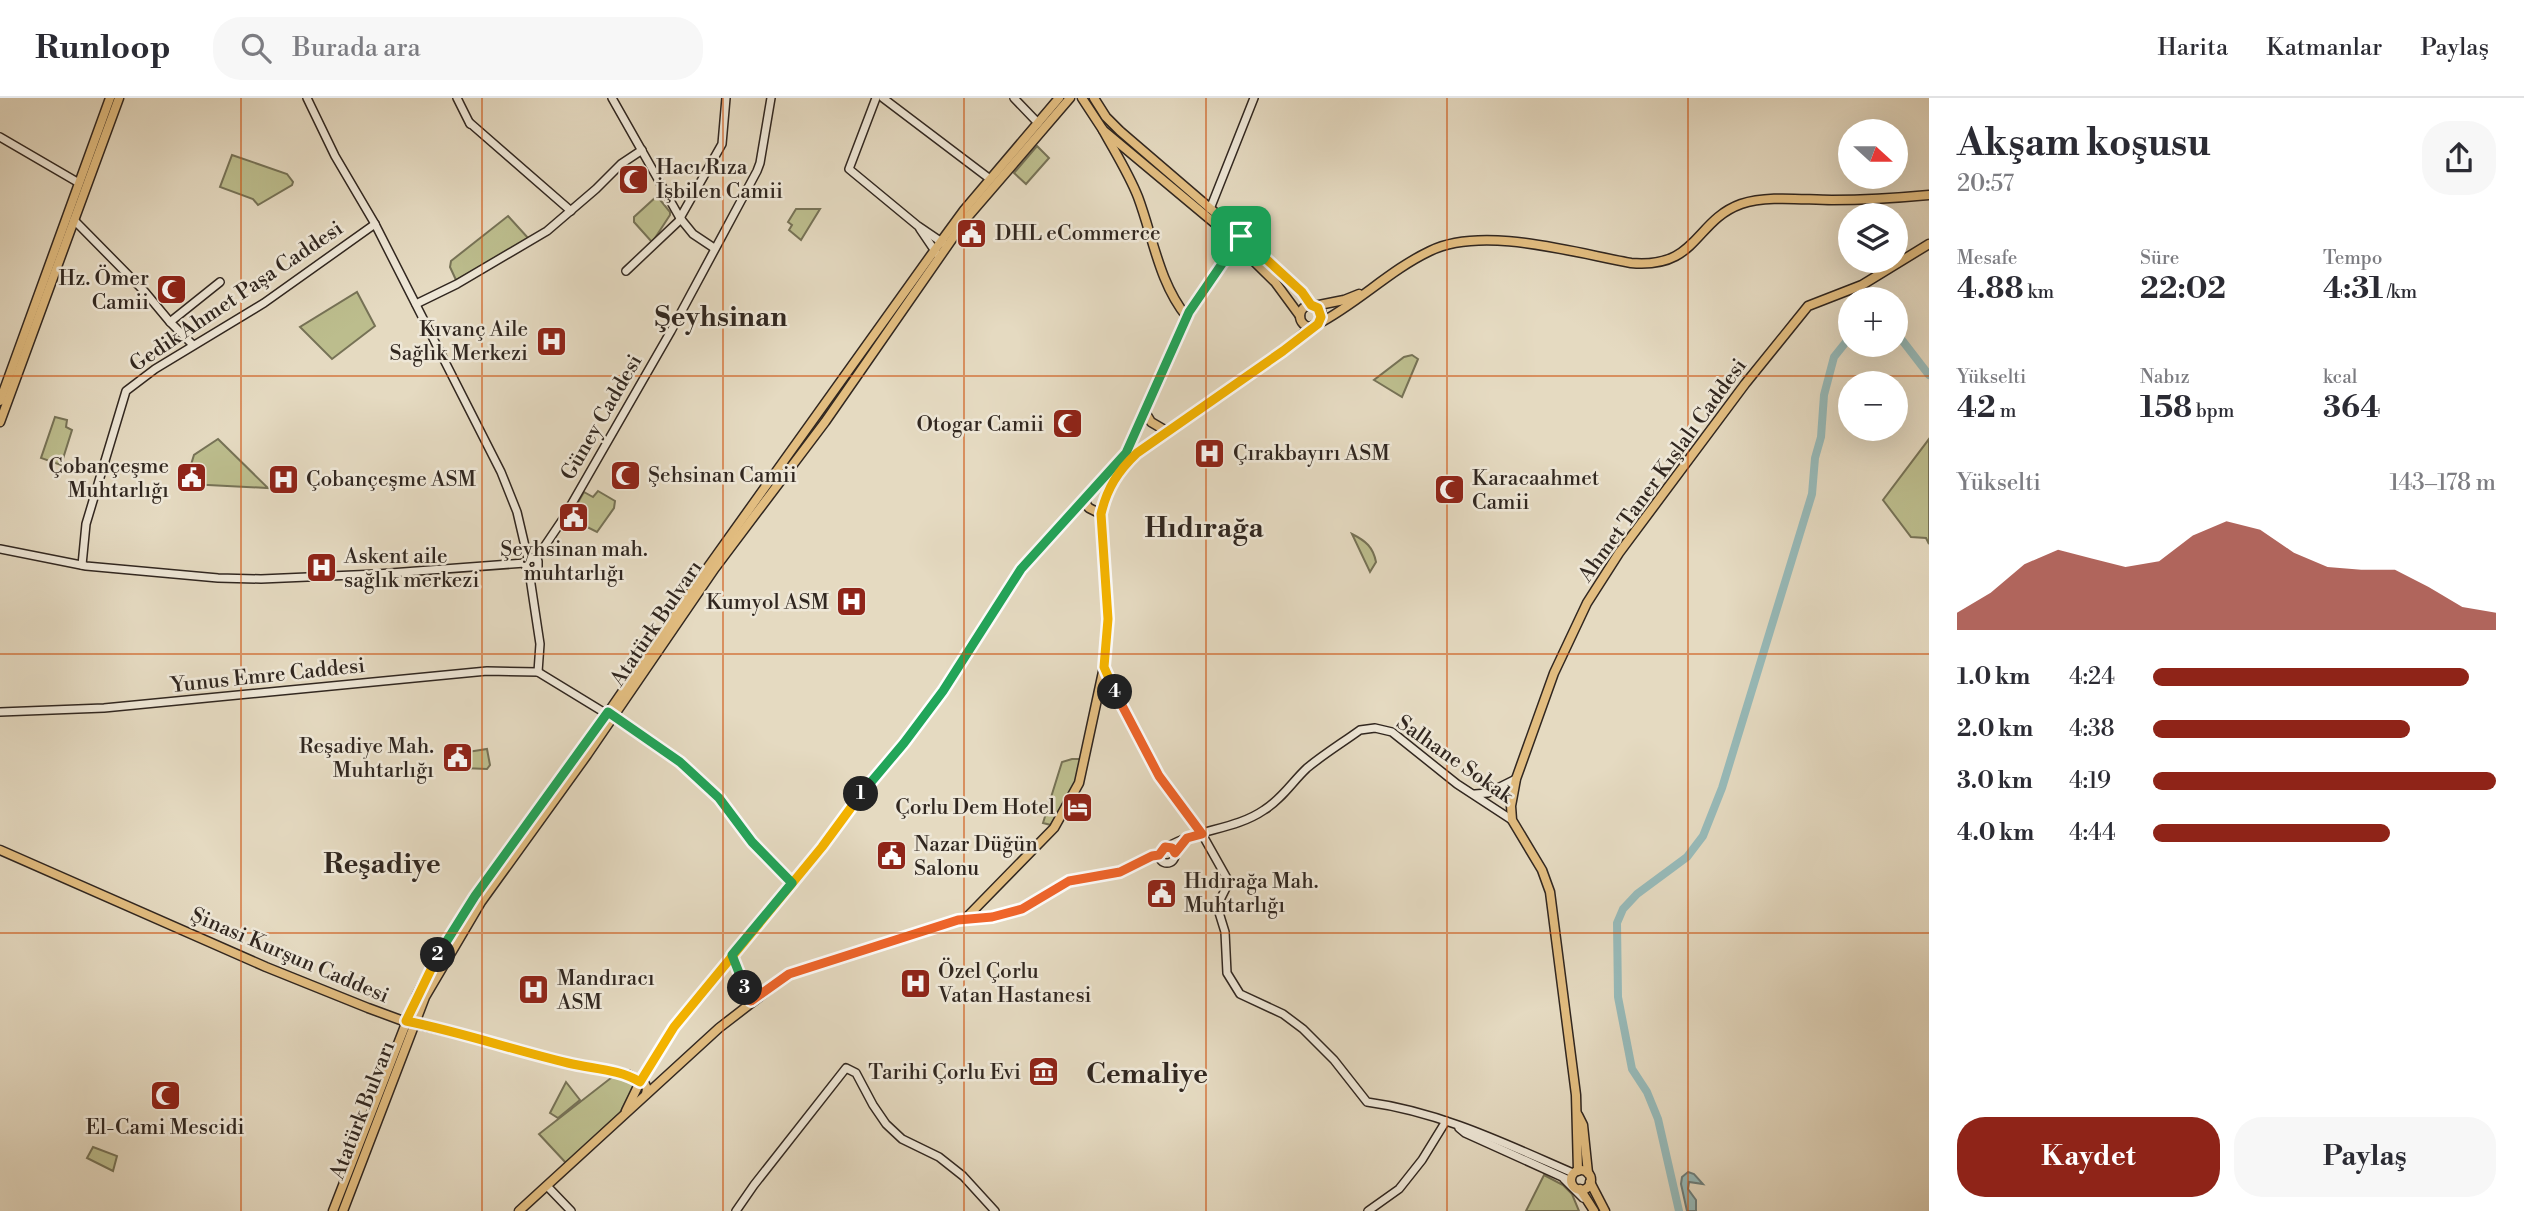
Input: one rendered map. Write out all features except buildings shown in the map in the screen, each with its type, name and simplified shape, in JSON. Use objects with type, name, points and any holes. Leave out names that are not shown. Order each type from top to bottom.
[{"type":"main road","points":[[0,401],[110,98]]},
{"type":"main road","points":[[0,422],[119,98]]},
{"type":"main road","name":"Atatürk Bulvarı","points":[[333,1211],[410,1022],[481,902],[610,715],[990,179],[1059,98]]},
{"type":"main road","points":[[1069,99],[1087,100],[1210,209],[1275,282],[1305,325],[1315,325]]},
{"type":"main road","name":"Atatürk Bulvarı","points":[[944,244],[1069,99]]},
{"type":"main road","points":[[1087,100],[1139,200],[1158,262],[1178,306],[1187,317]]},
{"type":"main road","points":[[1103,130],[1302,292],[1321,314],[1315,325]]},
{"type":"main road","points":[[1876,199],[1929,195]]},
{"type":"main road","points":[[519,1211],[751,1001],[789,974],[966,918],[1054,828],[1079,783],[1104,667],[1108,619],[1101,514],[1105,497],[1116,474],[1137,453],[1283,351],[1315,325],[1344,311],[1431,250],[1462,241],[1531,245],[1631,263],[1657,262],[1681,254],[1725,212],[1742,204],[1772,200],[1929,201]]},
{"type":"main road","points":[[618,1122],[674,1027],[792,883],[943,691],[1021,569],[1126,453],[1187,317],[1239,240]]},
{"type":"main road","name":"Ahmet Taner Kışlalı Caddesi","points":[[1512,820],[1511,806],[1516,779],[1554,673],[1587,603],[1619,553],[1745,384],[1808,306],[1862,285],[1929,244]]},
{"type":"main road","points":[[1300,316],[1302,310],[1313,305],[1352,297],[1386,279]]},
{"type":"main road","points":[[1145,412],[1156,427],[1168,432]]},
{"type":"main road","points":[[1141,423],[1153,429],[1159,439]]},
{"type":"main road","points":[[1090,491],[1085,503],[1101,514]]},
{"type":"main road","points":[[1512,820],[1542,870],[1550,892],[1578,1115],[1573,1185],[1580,1189],[1594,1211]]},
{"type":"main road","name":"Şinasi Kurşun Caddesi","points":[[0,850],[287,976],[410,1022],[569,1063],[629,1075],[655,1086]]},
{"type":"main road","name":"Atatürk Bulvarı","points":[[343,1211],[410,1022]]},
{"type":"main road","points":[[641,1079],[647,1088],[646,1094]]},
{"type":"main road","points":[[1578,1115],[1583,1125],[1590,1182],[1605,1211]]},
{"type":"main road","points":[[1574,1175],[1588,1172]]},
{"type":"main road","points":[[1580,1189],[1587,1187],[1590,1182]]},
{"type":"street","points":[[307,98],[335,156],[375,224],[501,472],[517,512],[530,563],[540,644],[538,672],[610,715],[680,762],[719,798],[752,842],[792,883]]},
{"type":"street","points":[[457,98],[470,123],[572,211]]},
{"type":"street","points":[[612,98],[680,219],[693,234],[714,248]]},
{"type":"street","points":[[626,271],[680,219],[722,144],[726,98]]},
{"type":"street","name":"Güney Caddesi","points":[[530,563],[563,519],[664,343],[760,163],[771,98]]},
{"type":"street","points":[[876,98],[849,169],[944,244]]},
{"type":"street","points":[[883,98],[990,179]]},
{"type":"street","points":[[1014,98],[1038,123]]},
{"type":"street","points":[[1210,209],[1254,98]]},
{"type":"street","points":[[0,137],[79,183]]},
{"type":"street","points":[[416,304],[457,284],[547,231],[621,164],[642,150]]},
{"type":"street","points":[[1126,175],[1128,161],[1136,157]]},
{"type":"street","points":[[74,220],[193,345]]},
{"type":"street","name":"Gedik Ahmet Paşa Caddesi","points":[[82,565],[86,524],[126,390],[193,345],[264,303],[375,224]]},
{"type":"street","points":[[918,226],[937,254]]},
{"type":"street","points":[[170,322],[220,282]]},
{"type":"street","points":[[0,549],[82,565],[218,578],[261,579],[530,563]]},
{"type":"street","points":[[1104,667],[1159,776],[1202,834],[1229,882],[1217,906],[1225,932],[1227,973],[1240,994],[1283,1014],[1303,1029],[1334,1060],[1367,1102],[1433,1115],[1465,1133],[1561,1176],[1585,1199]]},
{"type":"street","name":"Yunus Emre Caddesi","points":[[0,712],[104,709],[487,671],[538,672]]},
{"type":"street","name":"Salhane Sokak","points":[[1167,846],[1232,825],[1263,811],[1283,795],[1319,758],[1360,730],[1368,728],[1392,732],[1457,784],[1512,820]]},
{"type":"street","points":[[1475,794],[1488,793],[1516,779]]},
{"type":"street","points":[[1155,855],[1168,863],[1173,860],[1187,838]]},
{"type":"street","points":[[958,920],[992,917],[1022,909],[1040,900],[1059,885],[1120,872],[1167,846],[1175,853]]},
{"type":"street","points":[[732,955],[751,1001]]},
{"type":"street","points":[[736,1211],[846,1068],[856,1073],[886,1124],[902,1139],[939,1157],[963,1176],[995,1211]]},
{"type":"street","points":[[1368,1211],[1399,1189],[1422,1160],[1446,1121]]},
{"type":"street","points":[[1455,1126],[1472,1129],[1574,1175]]},
{"type":"street","points":[[1561,1176],[1574,1175]]},
{"type":"street","points":[[547,1186],[571,1211]]},
{"type":"green space","points":[[1037,146],[1049,158],[1026,184],[1014,173]]},
{"type":"green space","points":[[232,155],[287,174],[293,182],[292,185],[258,205],[253,199],[220,187]]},
{"type":"green space","points":[[657,196],[670,215],[651,241],[634,222],[634,217]]},
{"type":"green space","points":[[796,209],[820,209],[801,240],[789,230],[792,225],[788,222]]},
{"type":"green space","points":[[508,216],[529,239],[456,280],[450,267],[451,261]]},
{"type":"green space","points":[[357,292],[375,326],[332,359],[300,327]]},
{"type":"green space","points":[[1412,355],[1418,359],[1402,397],[1374,380],[1404,357]]},
{"type":"green space","points":[[55,417],[67,420],[66,427],[72,430],[61,465],[41,458]]},
{"type":"green space","points":[[218,439],[268,488],[189,484],[186,481],[194,455]]},
{"type":"green space","points":[[1929,439],[1929,544],[1926,538],[1911,537],[1883,500]]},
{"type":"green space","points":[[598,491],[615,501],[614,508],[597,532],[569,518],[584,492],[593,497]]},
{"type":"green space","points":[[1352,534],[1365,542],[1373,552],[1376,562],[1370,572]]},
{"type":"green space","points":[[487,749],[490,765],[487,769],[461,766],[461,753]]},
{"type":"green space","points":[[1082,759],[1076,782],[1051,825],[1043,823],[1062,762]]},
{"type":"green space","points":[[616,1074],[637,1081],[620,1113],[566,1163],[539,1134]]},
{"type":"green space","points":[[566,1082],[580,1100],[558,1118],[550,1113]]},
{"type":"green space","points":[[93,1147],[117,1156],[113,1171],[87,1158]]},
{"type":"green space","points":[[1544,1175],[1563,1185],[1572,1194],[1579,1211],[1526,1211]]},
{"type":"water","points":[[1688,1172],[1694,1174],[1703,1184],[1689,1182],[1688,1189],[1696,1200],[1696,1211],[1687,1211],[1681,1184],[1682,1177]]},
{"type":"waterway","points":[[1908,348],[1929,375]]},
{"type":"waterway","points":[[1679,1211],[1658,1119],[1647,1092],[1632,1069],[1618,997],[1617,923],[1623,909],[1637,894],[1687,857],[1703,836],[1722,788],[1812,494],[1824,395],[1834,357],[1838,352]]},
{"type":"place","name":"Hacı Rıza İşbilen Camii","points":[[633,179]]},
{"type":"place","name":"DHL eCommerce","points":[[972,233]]},
{"type":"place","name":"Hz. Ömer Camii","points":[[172,290]]},
{"type":"place","name":"Kıvanç Aile Sağlık Merkezi","points":[[551,341]]},
{"type":"place","name":"Otogar Camii","points":[[1067,424]]},
{"type":"place","name":"Çırakbayırı ASM","points":[[1210,453]]},
{"type":"place","name":"Şehsinan Camii","points":[[625,475]]},
{"type":"place","name":"Çobançeşme Muhtarlığı","points":[[192,478]]},
{"type":"place","name":"Çobançeşme ASM","points":[[283,479]]},
{"type":"place","name":"Karacaahmet Camii","points":[[1449,490]]},
{"type":"place","name":"Şeyhsinan mah. muhtarlığı","points":[[574,517]]},
{"type":"place","name":"Askent aile sağlık merkezi","points":[[321,568]]},
{"type":"place","name":"Kumyol ASM","points":[[852,602]]},
{"type":"place","name":"Reşadiye Mah. Muhtarlığı","points":[[457,758]]},
{"type":"place","name":"Çorlu Dem Hotel","points":[[1078,807]]},
{"type":"place","name":"Nazar Düğün Salonu","points":[[891,856]]},
{"type":"place","name":"Hıdırağa Mah. Muhtarlığı","points":[[1161,893]]},
{"type":"place","name":"Özel Çorlu Vatan Hastanesi","points":[[915,983]]},
{"type":"place","name":"Mandıracı ASM","points":[[534,990]]},
{"type":"place","name":"Tarihi Çorlu Evi","points":[[1044,1072]]},
{"type":"place","name":"El-Cami Mescidi","points":[[165,1095]]},
{"type":"district","name":"Şeyhsinan","points":[[721,316]]},
{"type":"district","name":"Hıdırağa","points":[[1204,527]]},
{"type":"district","name":"Reşadiye","points":[[382,863]]},
{"type":"district","name":"Cemaliye","points":[[1147,1073]]},
{"type":"route","points":[[1241,236],[1189,312],[1126,453],[1021,569],[943,691],[822,847],[760,922],[735,950],[674,1027],[640,1082],[629,1075],[569,1063],[406,1021],[432,966],[475,896],[608,712],[680,762],[719,798],[752,842],[792,883],[732,955],[751,1001],[789,974],[958,920],[992,917],[1022,909],[1040,900],[1059,885],[1120,872],[1159,855],[1160,850],[1167,846],[1175,853],[1187,838],[1202,834],[1159,776],[1104,667],[1108,619],[1101,514],[1105,497],[1116,474],[1137,453],[1283,351],[1320,321],[1320,310],[1311,305],[1302,292],[1241,236]]}]
